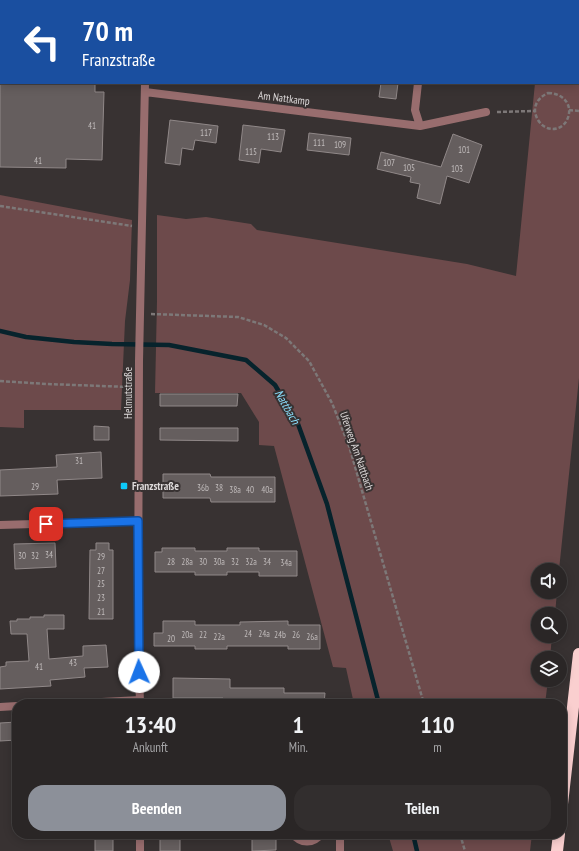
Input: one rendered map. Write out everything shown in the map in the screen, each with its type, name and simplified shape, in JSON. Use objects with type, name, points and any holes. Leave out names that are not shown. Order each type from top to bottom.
[{"type":"highway","points":[[567,760],[579,654]]},
{"type":"highway","points":[[557,851],[558,839]]},
{"type":"street","name":"Helmutstraße","points":[[140,699],[138,634],[139,314],[146,84]]},
{"type":"street","points":[[418,84],[415,110],[420,126]]},
{"type":"street","name":"Am Nattkamp","points":[[145,92],[420,126],[486,112]]},
{"type":"street","points":[[0,525],[138,521]]},
{"type":"street","points":[[0,707],[12,706]]},
{"type":"street","points":[[140,839],[140,851]]},
{"type":"street","points":[[299,839],[307,842],[315,839]]},
{"type":"street","points":[[340,839],[340,851]]},
{"type":"path","points":[[548,93],[556,93],[562,96],[568,103],[569,110],[567,121],[560,127],[549,130],[542,126],[537,119],[535,111],[537,102],[542,96],[548,93]]},
{"type":"path","points":[[569,110],[579,111]]},
{"type":"path","points":[[486,112],[535,111]]},
{"type":"path","points":[[0,206],[142,227]]},
{"type":"path","name":"Uferweg Am Nattbach","points":[[139,314],[238,317],[264,325],[286,338],[309,361],[332,403],[350,446],[423,699]]},
{"type":"path","points":[[0,381],[139,388]]},
{"type":"path","points":[[461,839],[465,851]]},
{"type":"shaded area","points":[[535,84],[579,84],[579,378],[560,563],[531,563],[531,599],[556,599],[556,607],[531,607],[531,643],[551,643],[551,651],[531,651],[531,687],[547,687],[546,699],[353,699],[346,668],[333,667],[274,446],[259,445],[259,422],[241,393],[155,393],[157,215],[186,219],[206,217],[251,224],[257,230],[467,264],[516,276]]},
{"type":"shaded area","points":[[0,195],[132,220],[130,280],[125,321],[121,410],[24,410],[24,428],[0,427]]},
{"type":"shaded area","points":[[389,839],[531,839],[530,851],[393,851]]},
{"type":"building","points":[[0,84],[95,84],[95,92],[104,92],[102,160],[66,159],[66,168],[0,167]]},
{"type":"building","points":[[381,84],[398,84],[396,99],[379,97]]},
{"type":"building","points":[[170,120],[218,126],[216,143],[195,140],[193,150],[182,148],[180,165],[165,163]]},
{"type":"building","points":[[243,125],[285,130],[281,152],[261,149],[259,163],[239,160]]},
{"type":"building","points":[[309,133],[351,138],[349,155],[307,150]]},
{"type":"building","points":[[453,134],[482,145],[469,183],[447,176],[440,204],[417,198],[420,184],[410,182],[411,177],[377,169],[381,152],[441,167]]},
{"type":"building","points":[[160,394],[238,394],[237,406],[160,406]]},
{"type":"building","points":[[94,426],[109,427],[109,440],[94,440]]},
{"type":"building","points":[[160,428],[238,428],[238,441],[160,440]]},
{"type":"building","points":[[101,452],[102,478],[57,480],[58,494],[0,496],[0,470],[57,467],[56,455]]},
{"type":"building","points":[[163,474],[210,474],[211,477],[275,477],[275,502],[211,502],[210,498],[163,498]]},
{"type":"building","points":[[55,543],[56,567],[15,569],[14,544]]},
{"type":"building","points":[[96,543],[109,543],[109,550],[113,550],[113,619],[89,619],[90,550],[96,550]]},
{"type":"building","points":[[162,548],[195,548],[195,551],[227,551],[227,548],[259,548],[259,551],[297,551],[297,576],[259,576],[259,572],[227,572],[227,575],[195,575],[195,572],[155,572],[155,552],[162,552]]},
{"type":"building","points":[[44,615],[64,615],[64,629],[47,629],[49,659],[83,656],[83,646],[106,645],[108,667],[84,668],[85,677],[50,680],[51,686],[0,689],[0,667],[6,666],[6,662],[29,661],[27,634],[11,634],[10,621],[17,621],[17,619],[30,619],[30,617],[44,617]]},
{"type":"building","points":[[163,621],[195,621],[195,625],[240,625],[240,622],[288,621],[288,625],[320,625],[320,649],[288,649],[288,646],[227,646],[227,649],[195,649],[195,646],[154,646],[154,633],[163,633]]},
{"type":"building","points":[[173,678],[230,679],[230,688],[284,688],[284,693],[325,693],[324,699],[173,698]]},
{"type":"building","points":[[12,722],[12,740],[0,741],[0,723]]},
{"type":"building","points":[[95,839],[113,839],[113,851],[95,851]]},
{"type":"building","points":[[160,839],[180,839],[180,851],[160,851]]},
{"type":"building","points":[[252,839],[276,839],[276,850],[252,851]]},
{"type":"waterway","name":"Nattbach","points":[[0,331],[26,337],[74,342],[169,345],[246,360],[275,385],[298,424],[327,504],[378,699]]},
{"type":"waterway","name":"Nattbach","points":[[414,839],[417,851]]},
{"type":"place","name":"Franzstraße","points":[[124,486]]},
{"type":"route","points":[[46,524],[138,521],[139,672]]}]
